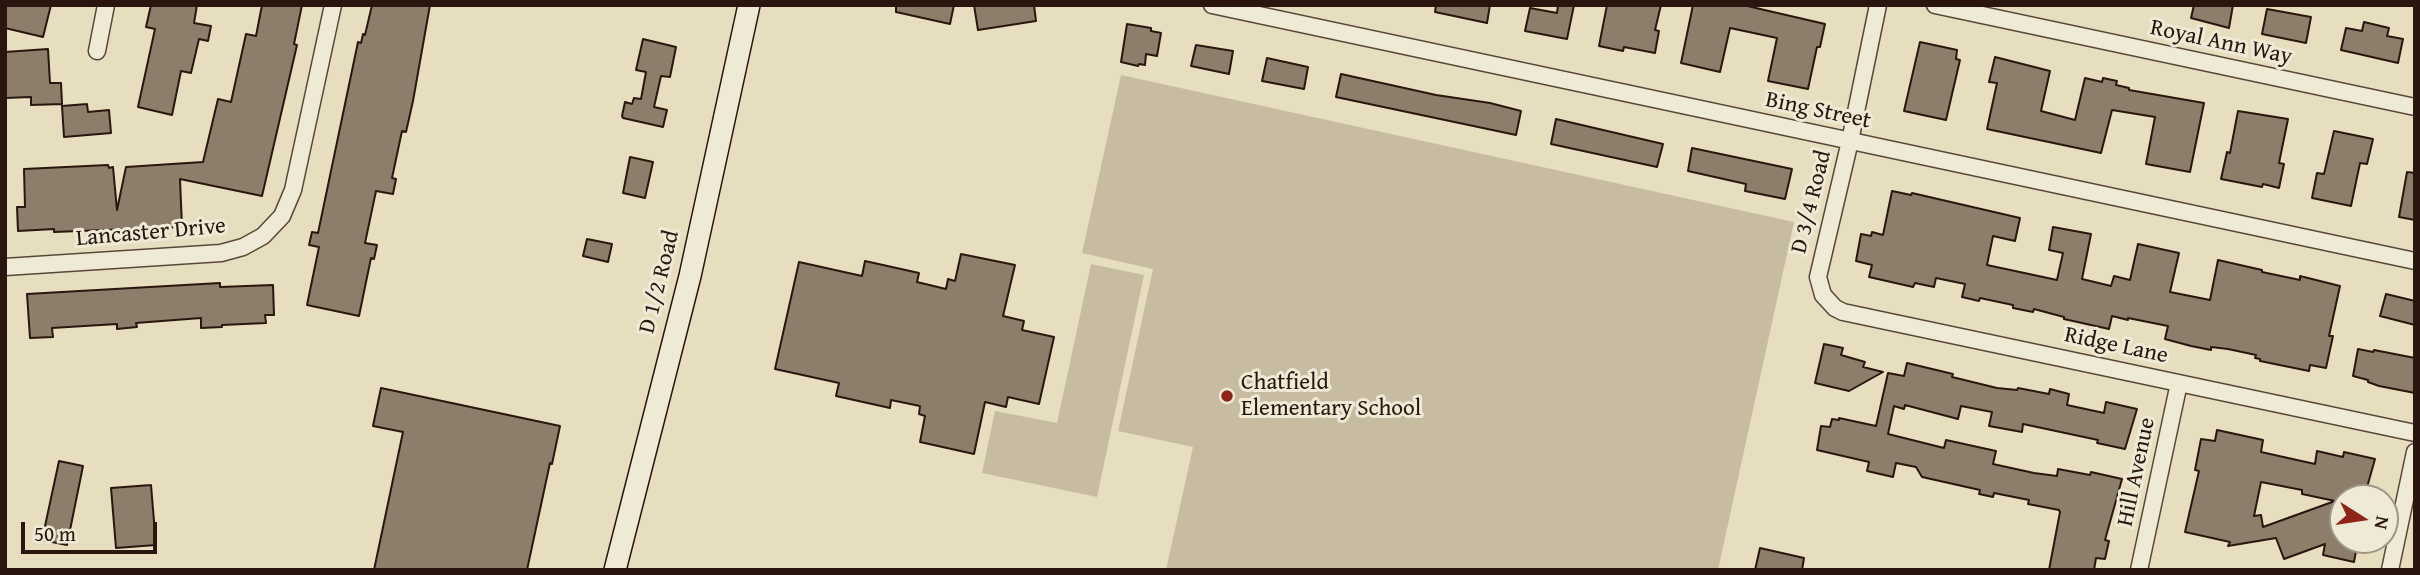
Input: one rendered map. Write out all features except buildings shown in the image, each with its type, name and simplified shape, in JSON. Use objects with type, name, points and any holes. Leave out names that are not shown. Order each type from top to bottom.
[{"type":"main road","name":"D 1/2 Road","points":[[615,570],[690,276],[749,5]]},
{"type":"street","points":[[97,51],[106,5]]},
{"type":"street","name":"Lancaster Drive","points":[[5,267],[221,253],[243,247],[263,236],[282,216],[293,190],[333,5]]},
{"type":"street","name":"Bing Street","points":[[1212,5],[2415,261]]},
{"type":"street","name":"D 3/4 Road","points":[[1819,287],[1819,266],[1850,141],[1878,5]]},
{"type":"street","name":"Royal Ann Way","points":[[1935,5],[2415,107]]},
{"type":"street","name":"Ridge Lane","points":[[1819,287],[1828,302],[1843,312],[2415,433]]},
{"type":"street","name":"Hill Avenue","points":[[2140,570],[2179,383]]},
{"type":"street","points":[[2390,570],[2415,452]]},
{"type":"shaded area","points":[[1121,75],[1794,222],[1718,570],[1166,570],[1193,447],[1118,431],[1153,269],[1082,253]]},
{"type":"shaded area","points":[[1091,264],[1144,275],[1097,497],[982,473],[995,411],[1057,423]]},
{"type":"place","name":"Chatfield Elementary School","points":[[1227,396]]}]
